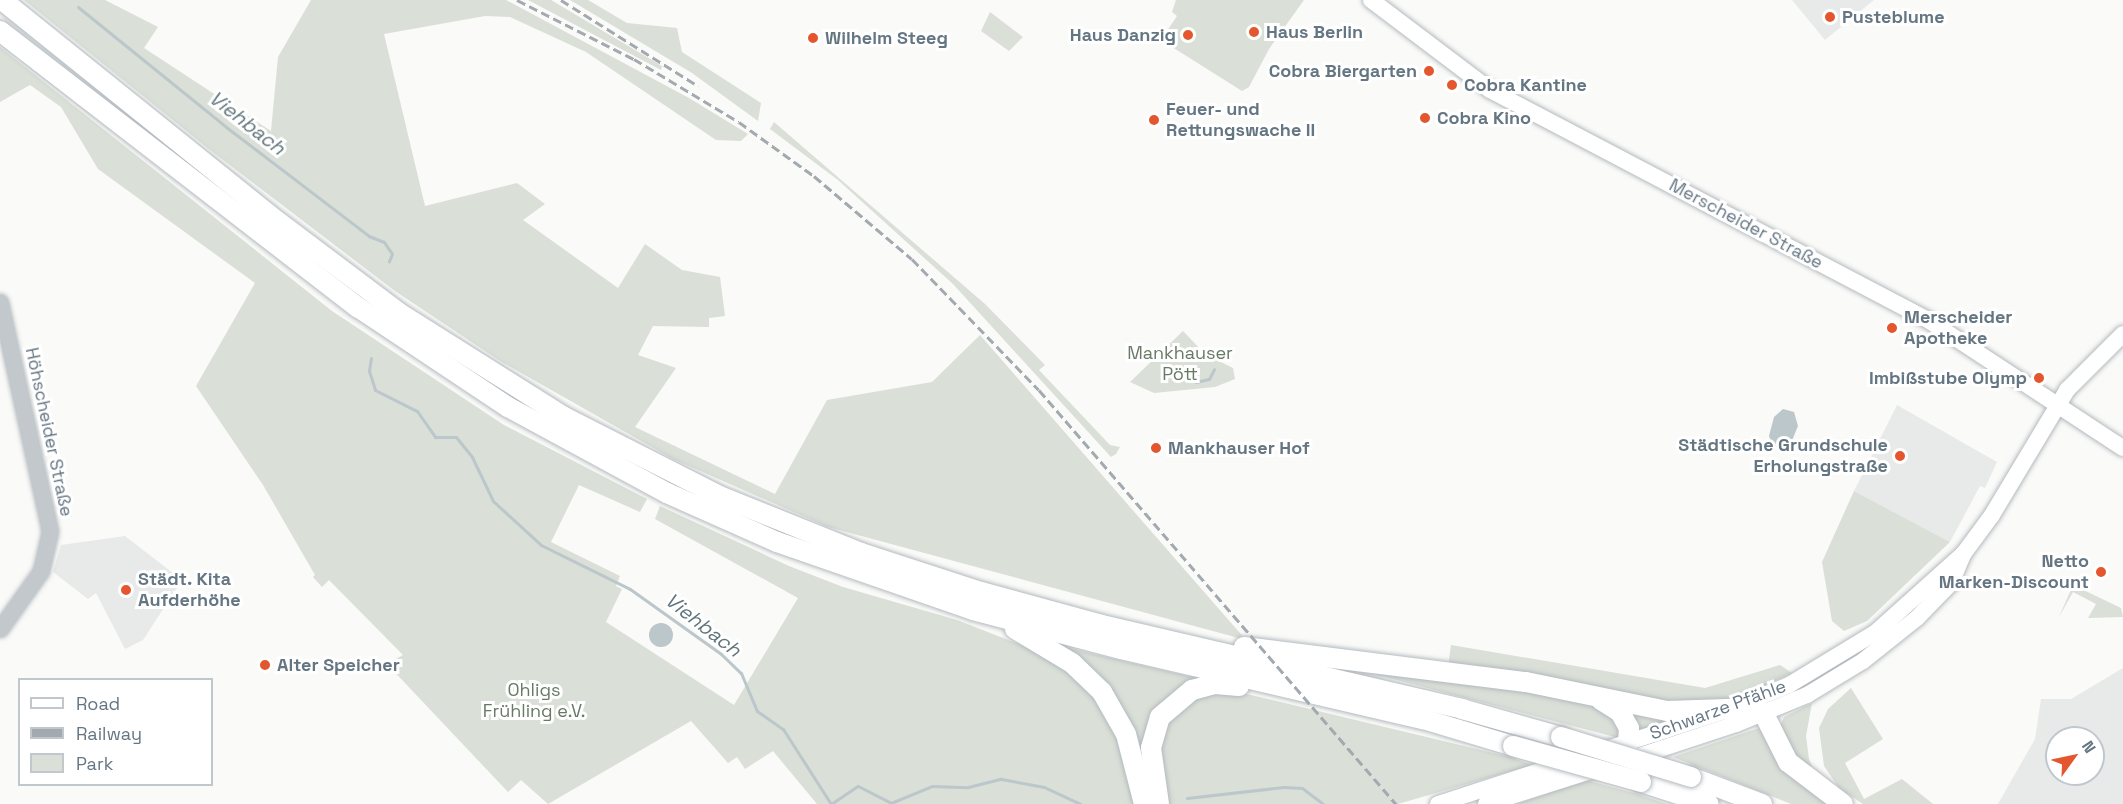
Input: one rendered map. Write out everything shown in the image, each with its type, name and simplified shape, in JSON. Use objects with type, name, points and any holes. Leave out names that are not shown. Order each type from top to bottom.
[{"type":"highway","points":[[2,0],[269,214],[399,313],[525,395],[671,473],[785,524],[889,563],[1040,609],[1422,699],[1561,737],[1691,777],[1762,804]]},
{"type":"highway","points":[[0,32],[359,308],[508,406],[661,490],[854,571],[987,614],[1423,719],[1709,804]]},
{"type":"highway","points":[[987,614],[1059,654],[1102,692],[1126,734],[1147,802]]},
{"type":"highway","points":[[1220,652],[1236,646],[1251,647],[1470,674],[1591,694],[1676,712],[1731,710],[1748,706],[1764,714],[1788,762],[1843,804]]},
{"type":"highway","points":[[1147,802],[1152,740],[1160,717],[1171,704],[1192,690],[1215,684],[1284,687]]},
{"type":"highway","points":[[1591,694],[1624,717],[1628,743],[1603,767]]},
{"type":"main road","name":"Merscheider Straße","points":[[1371,0],[1490,90],[1928,320],[2123,448]]},
{"type":"main road","name":"Schwarze Pfähle","points":[[1486,804],[1764,714],[1836,679],[1884,646],[1951,583],[1964,554],[1992,515],[2057,404],[2081,374],[2123,334]]},
{"type":"main road","name":"Schwarze Pfähle","points":[[1438,804],[1731,710],[1806,677],[1847,653],[1901,612],[1942,570],[1964,554]]},
{"type":"street","name":"Höhscheider Straße","points":[[0,302],[50,531],[41,571],[0,629]]},
{"type":"shaded area","name":"Pusteblume","points":[[1792,0],[1874,0],[1825,40]]},
{"type":"shaded area","points":[[1897,405],[1997,462],[1985,488],[1980,486],[1950,542],[1854,491]]},
{"type":"shaded area","points":[[1783,409],[1794,412],[1798,426],[1791,443],[1781,449],[1773,446],[1769,436],[1774,417]]},
{"type":"shaded area","name":"Städt. Kita Aufderhöhe","points":[[125,536],[182,580],[143,640],[125,649],[96,593],[88,599],[53,572],[61,545]]},
{"type":"shaded area","points":[[661,623],[670,626],[673,635],[670,644],[661,647],[652,644],[649,635],[652,626]]},
{"type":"shaded area","points":[[2123,668],[2123,804],[1998,804],[2035,739],[2041,699],[2071,699]]},
{"type":"green space","points":[[24,0],[105,0],[158,27],[144,48],[271,131],[278,57],[311,0],[506,0],[689,98],[748,134],[741,141],[716,140],[586,52],[510,17],[485,16],[384,34],[425,206],[517,183],[545,204],[523,220],[618,288],[645,244],[682,270],[720,277],[725,316],[709,318],[709,327],[653,326],[638,355],[676,368],[635,427],[775,494],[827,400],[932,382],[980,335],[1246,640],[828,527],[673,459],[500,361],[395,291],[210,150]]},
{"type":"green space","points":[[528,0],[551,0],[662,66],[661,70]]},
{"type":"green space","points":[[570,0],[588,0],[627,23],[677,28],[682,52],[761,103],[758,121],[692,73]]},
{"type":"green space","points":[[1176,0],[1304,0],[1269,49],[1249,87],[1242,91],[1161,40],[1177,16],[1172,12]]},
{"type":"green space","points":[[990,12],[1023,37],[1009,51],[981,31]]},
{"type":"green space","name":"Ohligs Frühling e.V.","points":[[0,47],[332,311],[504,425],[647,499],[640,512],[579,485],[551,542],[620,576],[616,586],[622,589],[606,622],[734,705],[798,598],[655,519],[660,506],[789,566],[843,587],[957,620],[1037,651],[1068,671],[1094,696],[1114,727],[1137,804],[817,804],[773,751],[745,769],[737,757],[728,763],[691,721],[548,804],[521,780],[508,792],[387,664],[403,655],[329,580],[322,587],[313,577],[315,575],[263,485],[196,386],[255,283],[98,169],[61,107],[30,85],[0,102]]},
{"type":"green space","points":[[774,122],[985,304],[1045,365],[1039,370],[1110,445],[1120,447],[1116,454],[1111,457],[953,284],[838,180],[770,129]]},
{"type":"green space","name":"Mankhauser Pött","points":[[1183,331],[1205,354],[1233,368],[1235,379],[1215,387],[1154,393],[1130,382]]},
{"type":"green space","points":[[1854,491],[1950,542],[1867,621],[1844,631],[1832,621],[1822,562]]},
{"type":"green space","points":[[2073,585],[2121,608],[2123,617],[2088,618],[2096,604],[2073,592],[2059,617]]},
{"type":"green space","points":[[1051,644],[1205,680],[1160,708],[1153,804],[1129,726]]},
{"type":"green space","points":[[1451,645],[1705,688],[1780,665],[1792,673],[1756,689],[1757,693],[1710,707],[1681,707],[1448,666]]},
{"type":"green space","points":[[1332,663],[1579,700],[1610,711],[1622,730],[1619,738]]},
{"type":"green space","points":[[1851,688],[1883,739],[1845,763],[1864,799],[1902,779],[1933,804],[1863,804],[1839,788],[1824,766],[1819,728],[1828,709]]},
{"type":"green space","points":[[1234,691],[1510,757],[1532,765],[1398,804],[1165,804],[1158,761],[1161,738],[1169,719],[1184,704],[1205,695]]},
{"type":"green space","points":[[1812,703],[1806,736],[1809,759],[1816,777],[1796,760],[1779,728],[1784,717]]},
{"type":"green space","points":[[1621,706],[1682,719],[1638,733]]},
{"type":"green space","points":[[1759,728],[1781,764],[1834,804],[1791,804],[1673,757]]},
{"type":"green space","points":[[1586,780],[1637,794],[1667,804],[1517,804]]},
{"type":"waterway","name":"Viehbach","points":[[78,7],[226,127],[369,236],[384,242],[392,254],[389,261]]},
{"type":"waterway","name":"Viehbach","points":[[371,358],[369,371],[375,390],[417,411],[435,437],[456,437],[472,457],[493,501],[541,545],[630,589],[721,654],[741,673],[757,711],[783,729],[831,804],[858,786],[891,803],[932,786],[968,787],[1001,779],[1044,787],[1080,804]]},
{"type":"waterway","points":[[1196,382],[1209,379],[1214,369]]},
{"type":"waterway","name":"Viehbach","points":[[1187,798],[1284,787],[1302,788],[1323,804]]},
{"type":"railway","points":[[517,0],[634,59],[739,122],[814,176],[912,259],[1039,390],[1396,804]]},
{"type":"railway","points":[[561,0],[698,86]]},
{"type":"place","name":"Pusteblume","points":[[1830,17]]},
{"type":"place","name":"Haus Berlin","points":[[1254,32]]},
{"type":"place","name":"Haus Danzig","points":[[1188,35]]},
{"type":"place","name":"Wilhelm Steeg","points":[[813,38]]},
{"type":"place","name":"Cobra Biergarten","points":[[1429,71]]},
{"type":"place","name":"Cobra Kantine","points":[[1452,85]]},
{"type":"place","name":"Cobra Kino","points":[[1425,118]]},
{"type":"place","name":"Feuer- und Rettungswache II","points":[[1154,120]]},
{"type":"place","name":"Merscheider Apotheke","points":[[1892,328]]},
{"type":"place","name":"Imbißstube Olymp","points":[[2039,378]]},
{"type":"place","name":"Mankhauser Hof","points":[[1156,448]]},
{"type":"place","name":"Städtische Grundschule Erholungstraße","points":[[1900,456]]},
{"type":"place","name":"Netto Marken-Discount","points":[[2101,572]]},
{"type":"place","name":"Städt. Kita Aufderhöhe","points":[[126,590]]},
{"type":"place","name":"Alter Speicher","points":[[265,665]]}]
